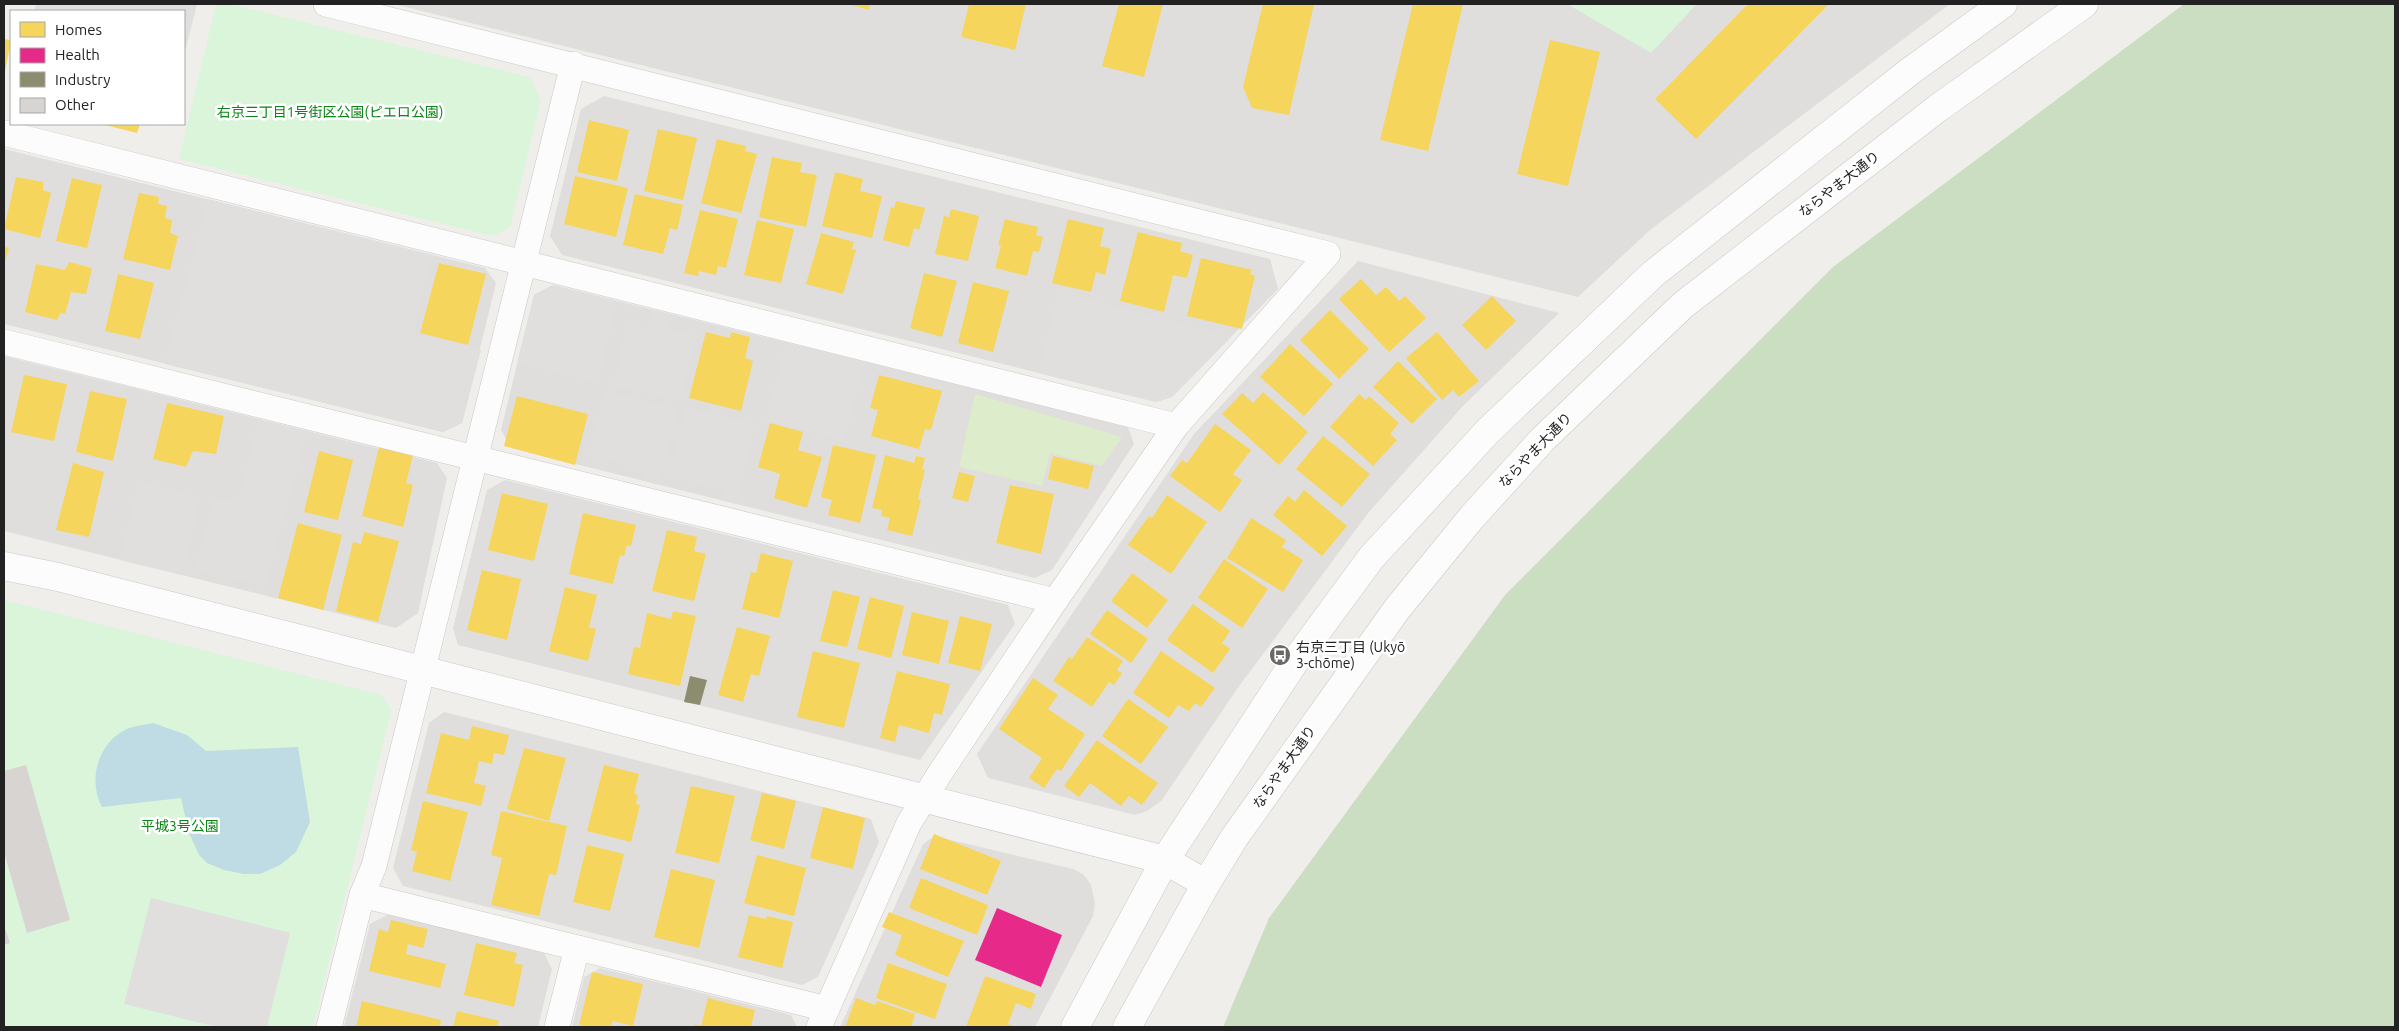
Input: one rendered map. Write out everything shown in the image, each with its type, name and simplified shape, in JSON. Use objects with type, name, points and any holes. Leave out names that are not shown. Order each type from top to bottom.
[{"type":"street","points":[[326,4],[573,64],[1328,254],[1176,426],[1055,601],[925,798],[898,847],[823,1018],[577,948],[362,895]]},
{"type":"street","points":[[1075,1027],[1165,860],[1293,664],[1371,558],[1488,432],[1653,274],[1909,72],[2003,4]]},
{"type":"street","name":"ならやま大通り","points":[[1127,1027],[1206,884],[1234,838],[1397,608],[1472,516],[1542,440],[1683,305],[1938,108],[2084,4]]},
{"type":"street","points":[[329,1027],[362,895],[374,866],[424,671],[573,64]]},
{"type":"street","points":[[4,133],[1176,426]]},
{"type":"street","points":[[4,342],[477,457],[1055,601]]},
{"type":"street","points":[[4,566],[58,577],[1165,860],[1206,884]]},
{"type":"street","points":[[557,1027],[577,948]]},
{"type":"shaded area","points":[[36,4],[197,4],[185,52],[185,10],[34,10]]},
{"type":"shaded area","points":[[394,4],[1950,4],[1650,230],[1578,297]]},
{"type":"shaded area","points":[[604,96],[1270,259],[1278,289],[1172,397],[1156,402],[562,255],[550,236],[581,109]]},
{"type":"shaded area","points":[[4,149],[485,268],[496,283],[462,423],[443,432],[4,324]]},
{"type":"shaded area","points":[[208,199],[432,255],[412,333],[481,350],[462,423],[443,432],[165,364]]},
{"type":"shaded area","points":[[1358,261],[1559,313],[1462,407],[1369,512],[1237,689],[1162,800],[1147,811],[1135,815],[988,778],[977,754],[1194,434]]},
{"type":"shaded area","points":[[553,285],[1128,427],[1134,444],[1052,570],[1035,578],[511,448],[501,430],[534,295]]},
{"type":"shaded area","points":[[553,285],[617,301],[598,382],[517,363],[534,295]]},
{"type":"shaded area","points":[[1058,292],[1231,337],[1172,397],[1156,402],[1038,373]]},
{"type":"shaded area","points":[[652,310],[669,314],[666,329],[695,336],[680,401],[613,385],[627,324],[647,329]]},
{"type":"shaded area","points":[[786,343],[864,362],[844,440],[765,421]]},
{"type":"shaded area","points":[[4,356],[437,463],[447,478],[418,613],[396,628],[4,531]]},
{"type":"shaded area","points":[[605,391],[678,409],[660,485],[642,480],[645,469],[589,455]]},
{"type":"shaded area","points":[[685,408],[755,424],[736,504],[722,500],[724,490],[669,477]]},
{"type":"shaded area","points":[[258,419],[307,431],[266,586],[195,570],[214,498],[239,503]]},
{"type":"shaded area","points":[[505,480],[1008,605],[1015,624],[920,760],[458,645],[453,628],[487,490]]},
{"type":"shaded area","points":[[139,482],[201,497],[182,575],[120,560]]},
{"type":"shaded area","points":[[444,712],[871,819],[879,842],[818,977],[802,985],[403,886],[393,868],[429,723]]},
{"type":"shaded area","points":[[934,836],[1073,869],[1084,875],[1091,885],[1095,903],[1093,916],[1035,1027],[840,1027],[923,844]]},
{"type":"shaded area","points":[[151,898],[290,933],[267,1027],[217,1027],[124,1004]]},
{"type":"shaded area","points":[[389,914],[544,953],[552,969],[538,1027],[344,1027],[370,924]]},
{"type":"shaded area","points":[[600,968],[791,1015],[797,1027],[572,1027],[584,977]]},
{"type":"green space","name":"右京三丁目1号街区公園(ピエロ公園)","points":[[216,4],[230,4],[530,77],[541,101],[510,227],[493,236],[179,159]]},
{"type":"green space","points":[[1567,4],[1697,4],[1651,53]]},
{"type":"green space","points":[[2184,4],[2395,4],[2395,1027],[1223,1027],[1269,918],[1505,595],[1833,267]]},
{"type":"green space","points":[[975,394],[1122,437],[1102,466],[1050,453],[1042,486],[959,467]]},
{"type":"green space","name":"平城3号公園","points":[[4,600],[382,695],[391,711],[313,1027],[4,1027]]},
{"type":"water","points":[[153,723],[187,735],[206,751],[298,747],[310,822],[296,852],[280,865],[260,874],[244,874],[224,870],[207,863],[199,855],[189,833],[181,798],[102,807],[96,786],[96,775],[101,755],[114,738],[126,729]]},
{"type":"building: Homes","points":[[848,4],[870,4],[869,10]]},
{"type":"building: Homes","points":[[969,4],[1026,4],[1015,50],[961,37]]},
{"type":"building: Homes","points":[[1119,4],[1163,4],[1144,77],[1102,66]]},
{"type":"building: Homes","points":[[1263,4],[1314,4],[1289,115],[1252,108],[1243,87]]},
{"type":"building: Homes","points":[[1413,4],[1463,4],[1428,151],[1380,140]]},
{"type":"building: Homes","points":[[1748,4],[1829,4],[1696,139],[1655,99]]},
{"type":"building: Homes","points":[[4,39],[10,40],[10,45],[4,72]]},
{"type":"building: Homes","points":[[1550,40],[1600,52],[1568,186],[1517,174]]},
{"type":"building: Homes","points":[[589,120],[629,130],[617,181],[577,172]]},
{"type":"building: Homes","points":[[105,125],[140,125],[137,133]]},
{"type":"building: Homes","points":[[658,129],[697,138],[683,200],[644,191]]},
{"type":"building: Homes","points":[[717,139],[746,146],[745,151],[757,154],[741,213],[701,203]]},
{"type":"building: Homes","points":[[772,157],[802,163],[800,172],[817,175],[806,227],[759,217]]},
{"type":"building: Homes","points":[[835,172],[863,179],[860,191],[882,196],[872,238],[822,226]]},
{"type":"building: Homes","points":[[575,176],[628,188],[616,237],[564,224]]},
{"type":"building: Homes","points":[[16,177],[43,182],[43,190],[51,193],[40,238],[4,229]]},
{"type":"building: Homes","points":[[72,178],[102,185],[87,248],[56,241]]},
{"type":"building: Homes","points":[[139,193],[159,197],[158,204],[167,206],[165,218],[172,220],[170,233],[178,236],[170,270],[123,259]]},
{"type":"building: Homes","points":[[635,194],[683,205],[677,230],[670,228],[663,254],[623,245]]},
{"type":"building: Homes","points":[[896,201],[925,208],[919,230],[914,228],[909,247],[883,240],[891,207],[894,208]]},
{"type":"building: Homes","points":[[951,209],[979,216],[968,261],[935,254],[944,216],[949,217]]},
{"type":"building: Homes","points":[[700,210],[738,219],[726,268],[718,266],[716,275],[699,271],[698,276],[684,273]]},
{"type":"building: Homes","points":[[1005,219],[1038,227],[1036,235],[1043,237],[1039,252],[1033,251],[1027,276],[995,268],[1001,246],[998,245]]},
{"type":"building: Homes","points":[[1068,219],[1104,228],[1100,246],[1111,249],[1105,275],[1096,272],[1091,292],[1052,283]]},
{"type":"building: Homes","points":[[757,220],[794,229],[781,283],[744,275]]},
{"type":"building: Homes","points":[[1138,232],[1182,243],[1180,251],[1193,255],[1187,278],[1173,275],[1164,312],[1120,301]]},
{"type":"building: Homes","points":[[821,233],[854,242],[852,249],[856,250],[843,294],[806,284]]},
{"type":"building: Homes","points":[[4,247],[9,248],[4,265]]},
{"type":"building: Homes","points":[[1201,258],[1252,270],[1250,274],[1255,276],[1242,329],[1187,316]]},
{"type":"building: Homes","points":[[69,262],[92,268],[86,294],[71,292],[65,314],[60,313],[57,320],[25,312],[36,264],[65,270]]},
{"type":"building: Homes","points":[[439,263],[486,274],[468,345],[420,333]]},
{"type":"building: Homes","points":[[924,273],[957,281],[942,337],[910,328]]},
{"type":"building: Homes","points":[[118,274],[154,283],[140,339],[105,331]]},
{"type":"building: Homes","points":[[1361,279],[1376,295],[1386,287],[1399,301],[1405,296],[1426,318],[1389,352],[1339,299]]},
{"type":"building: Homes","points":[[973,282],[1009,291],[993,352],[958,343]]},
{"type":"building: Homes","points":[[1492,296],[1516,321],[1486,350],[1462,325]]},
{"type":"building: Homes","points":[[1330,310],[1369,349],[1339,379],[1300,340]]},
{"type":"building: Homes","points":[[706,332],[730,338],[731,332],[750,337],[745,358],[753,361],[741,411],[689,398]]},
{"type":"building: Homes","points":[[1437,332],[1479,381],[1459,397],[1453,390],[1442,400],[1406,358]]},
{"type":"building: Homes","points":[[1290,344],[1333,384],[1304,416],[1260,377]]},
{"type":"building: Homes","points":[[1398,361],[1437,399],[1412,424],[1373,387]]},
{"type":"building: Homes","points":[[24,375],[67,384],[54,441],[11,432]]},
{"type":"building: Homes","points":[[879,375],[942,391],[931,430],[925,429],[919,449],[871,436],[878,410],[870,408]]},
{"type":"building: Homes","points":[[90,391],[127,399],[113,461],[76,452]]},
{"type":"building: Homes","points":[[1263,392],[1308,432],[1279,465],[1222,414],[1242,393],[1253,403]]},
{"type":"building: Homes","points":[[1359,394],[1366,400],[1369,396],[1399,423],[1390,434],[1397,440],[1373,466],[1330,427]]},
{"type":"building: Homes","points":[[517,396],[588,414],[575,465],[504,446]]},
{"type":"building: Homes","points":[[167,403],[224,416],[216,454],[193,451],[186,467],[153,459]]},
{"type":"building: Homes","points":[[770,423],[803,432],[798,450],[822,457],[807,508],[774,498],[780,474],[758,467]]},
{"type":"building: Homes","points":[[1215,424],[1251,450],[1233,474],[1242,480],[1220,512],[1170,476],[1182,460],[1187,463]]},
{"type":"building: Homes","points":[[1323,436],[1370,474],[1342,507],[1296,469]]},
{"type":"building: Homes","points":[[833,445],[876,455],[860,523],[828,515],[832,500],[821,497]]},
{"type":"building: Homes","points":[[379,447],[413,455],[406,483],[413,485],[403,527],[362,516]]},
{"type":"building: Homes","points":[[319,451],[353,460],[338,520],[304,512]]},
{"type":"building: Homes","points":[[885,455],[914,463],[916,456],[925,458],[922,469],[925,470],[918,499],[921,500],[912,536],[887,530],[890,518],[881,516],[882,510],[872,508]]},
{"type":"building: Homes","points":[[1053,456],[1094,466],[1088,489],[1048,479]]},
{"type":"building: Homes","points":[[73,463],[104,472],[89,537],[56,530]]},
{"type":"building: Homes","points":[[959,472],[975,476],[968,502],[952,498]]},
{"type":"building: Homes","points":[[1010,485],[1054,494],[1041,554],[996,543]]},
{"type":"building: Homes","points":[[1304,490],[1347,526],[1322,556],[1273,515],[1288,496],[1295,502]]},
{"type":"building: Homes","points":[[502,493],[548,504],[534,561],[488,550]]},
{"type":"building: Homes","points":[[1167,495],[1207,522],[1171,574],[1128,545],[1149,516],[1152,518]]},
{"type":"building: Homes","points":[[583,513],[636,525],[631,546],[627,545],[624,556],[620,555],[613,584],[569,574]]},
{"type":"building: Homes","points":[[1251,518],[1286,540],[1282,547],[1303,560],[1283,592],[1227,558]]},
{"type":"building: Homes","points":[[298,523],[342,535],[323,610],[278,598]]},
{"type":"building: Homes","points":[[667,530],[697,537],[694,551],[706,554],[694,601],[652,591]]},
{"type":"building: Homes","points":[[364,532],[399,541],[378,622],[336,611],[353,542],[361,544]]},
{"type":"building: Homes","points":[[761,553],[793,561],[779,618],[742,609],[751,572],[756,573]]},
{"type":"building: Homes","points":[[1224,559],[1268,589],[1242,628],[1198,598]]},
{"type":"building: Homes","points":[[482,570],[521,579],[507,640],[467,630]]},
{"type":"building: Homes","points":[[1132,573],[1168,600],[1147,628],[1111,601]]},
{"type":"building: Homes","points":[[565,587],[597,595],[589,627],[596,629],[588,661],[549,651]]},
{"type":"building: Homes","points":[[833,590],[860,597],[847,647],[820,641]]},
{"type":"building: Homes","points":[[870,597],[904,606],[891,658],[857,649]]},
{"type":"building: Homes","points":[[1193,604],[1230,631],[1222,643],[1230,649],[1213,673],[1167,640]]},
{"type":"building: Homes","points":[[1107,610],[1148,639],[1131,663],[1090,634]]},
{"type":"building: Homes","points":[[673,611],[696,616],[680,686],[628,674],[634,647],[640,648],[647,613],[671,619]]},
{"type":"building: Homes","points":[[912,612],[949,621],[939,664],[902,655]]},
{"type":"building: Homes","points":[[960,616],[992,624],[980,671],[948,663]]},
{"type":"building: Homes","points":[[737,627],[770,636],[759,676],[751,674],[743,702],[718,695]]},
{"type":"building: Homes","points":[[1087,637],[1123,661],[1117,670],[1122,673],[1114,685],[1109,682],[1092,707],[1053,681],[1069,657],[1072,659]]},
{"type":"building: Homes","points":[[813,651],[860,663],[844,728],[797,717]]},
{"type":"building: Homes","points":[[1161,651],[1215,688],[1201,707],[1195,703],[1189,711],[1178,705],[1169,718],[1133,693]]},
{"type":"building: Homes","points":[[897,671],[950,684],[942,715],[934,713],[929,733],[899,725],[895,742],[880,738]]},
{"type":"building: Homes","points":[[1033,678],[1058,695],[1048,709],[1085,734],[1061,771],[1057,769],[1044,788],[1029,778],[1042,758],[999,729]]},
{"type":"building: Homes","points":[[1128,699],[1168,727],[1141,764],[1102,736]]},
{"type":"building: Homes","points":[[472,726],[509,735],[504,755],[494,753],[492,764],[479,761],[474,783],[486,786],[481,806],[426,793],[441,733],[469,740]]},
{"type":"building: Homes","points":[[1097,740],[1158,783],[1142,805],[1129,796],[1121,806],[1090,783],[1079,797],[1064,786]]},
{"type":"building: Homes","points":[[524,748],[566,758],[549,821],[507,809]]},
{"type":"building: Homes","points":[[604,765],[639,774],[634,794],[638,795],[636,804],[640,805],[631,842],[587,831]]},
{"type":"building: Homes","points":[[691,786],[735,796],[719,863],[675,853]]},
{"type":"building: Homes","points":[[762,793],[796,801],[784,849],[750,840]]},
{"type":"building: Homes","points":[[423,801],[468,812],[450,881],[412,871],[417,852],[411,850]]},
{"type":"building: Homes","points":[[823,807],[865,818],[853,869],[810,858]]},
{"type":"building: Homes","points":[[501,811],[567,826],[556,875],[549,874],[539,916],[491,905],[502,858],[491,855]]},
{"type":"building: Homes","points":[[934,834],[1001,861],[987,895],[920,869]]},
{"type":"building: Homes","points":[[587,845],[624,854],[610,911],[573,902]]},
{"type":"building: Homes","points":[[757,855],[806,868],[794,916],[744,903]]},
{"type":"building: Homes","points":[[671,869],[715,880],[699,948],[654,937]]},
{"type":"building: Homes","points":[[921,878],[988,905],[977,935],[909,908]]},
{"type":"building: Homes","points":[[889,912],[964,941],[948,977],[895,955],[902,935],[882,927]]},
{"type":"building: Homes","points":[[749,915],[766,919],[767,916],[793,922],[782,968],[738,957]]},
{"type":"building: Homes","points":[[391,920],[428,929],[423,948],[408,944],[406,954],[446,964],[440,988],[369,971],[379,929],[388,932]]},
{"type":"building: Homes","points":[[476,943],[517,953],[514,963],[523,965],[514,1007],[464,995]]},
{"type":"building: Homes","points":[[888,963],[947,984],[935,1019],[876,998]]},
{"type":"building: Homes","points":[[592,972],[643,984],[633,1026],[613,1021],[611,1027],[579,1025]]},
{"type":"building: Homes","points":[[985,976],[1036,994],[1031,1009],[1016,1003],[1008,1024],[1016,1027],[966,1027]]},
{"type":"building: Homes","points":[[708,998],[755,1010],[751,1027],[694,1027],[695,1024],[701,1026]]},
{"type":"building: Homes","points":[[856,998],[875,1005],[877,1001],[915,1014],[911,1027],[845,1027]]},
{"type":"building: Homes","points":[[362,1001],[441,1020],[440,1027],[356,1027]]},
{"type":"building: Homes","points":[[457,1011],[499,1021],[497,1027],[453,1027]]},
{"type":"building: Health","points":[[997,908],[1062,935],[1041,987],[975,960]]},
{"type":"building: Industry","points":[[690,676],[707,680],[700,705],[684,702]]},
{"type":"building: Other","points":[[26,765],[70,920],[27,933],[4,852],[4,771]]},
{"type":"building: Other","points":[[4,926],[10,943],[4,945]]},
{"type":"place","name":"右京三丁目 (Ukyō 3-chōme)","points":[[1280,655]]}]
